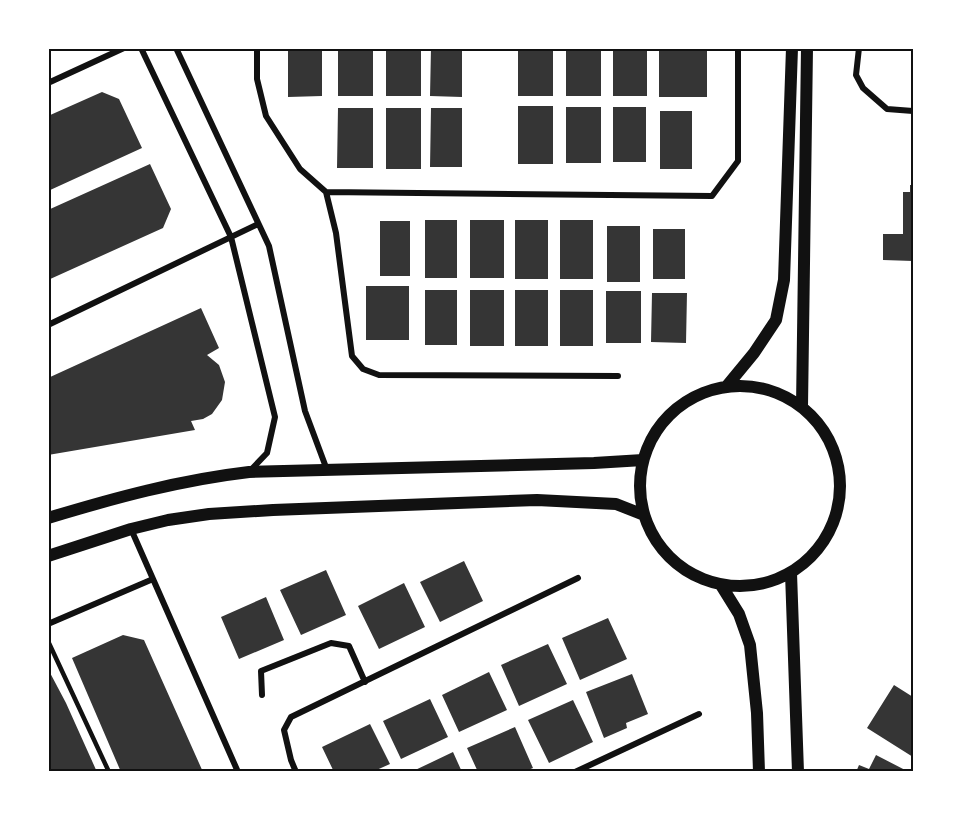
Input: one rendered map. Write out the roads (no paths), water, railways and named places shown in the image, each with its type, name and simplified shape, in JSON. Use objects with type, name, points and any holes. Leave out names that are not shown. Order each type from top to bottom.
[{"type":"main road","points":[[726,387],[754,353],[776,320],[784,280],[792,48]]},
{"type":"main road","points":[[802,407],[807,48]]},
{"type":"main road","points":[[726,387],[766,390],[785,396],[802,407],[824,431],[837,460],[840,493],[833,524],[816,552],[791,573],[757,585],[721,585],[695,576],[673,561],[655,540],[644,515],[639,488],[643,460],[660,425],[689,400],[726,387]]},
{"type":"main road","points":[[48,518],[138,492],[209,477],[249,472],[643,460]]},
{"type":"main road","points":[[48,556],[131,529],[168,520],[209,514],[537,500],[616,504],[644,515]]},
{"type":"main road","points":[[791,573],[798,772]]},
{"type":"main road","points":[[721,585],[739,614],[750,645],[757,713],[759,772]]},
{"type":"street","points":[[48,83],[124,48]]},
{"type":"street","points":[[141,48],[231,237],[275,417],[267,453],[249,472]]},
{"type":"street","points":[[176,48],[269,246],[305,411],[327,470]]},
{"type":"street","points":[[257,48],[257,79],[266,116],[300,169],[326,192],[336,233],[352,356],[363,369],[379,375],[618,376]]},
{"type":"street","points":[[326,192],[712,196],[738,161],[738,48]]},
{"type":"street","points":[[859,48],[856,75],[863,88],[886,109],[913,111]]},
{"type":"street","points":[[48,325],[258,224]]},
{"type":"street","points":[[131,529],[238,772]]},
{"type":"street","points":[[296,772],[284,730],[291,717],[578,578]]},
{"type":"street","points":[[48,624],[153,579]]},
{"type":"street","points":[[262,695],[261,671],[331,643],[349,646],[365,682]]},
{"type":"street","points":[[575,772],[699,714]]},
{"type":"lane","points":[[48,641],[109,772]]}]
